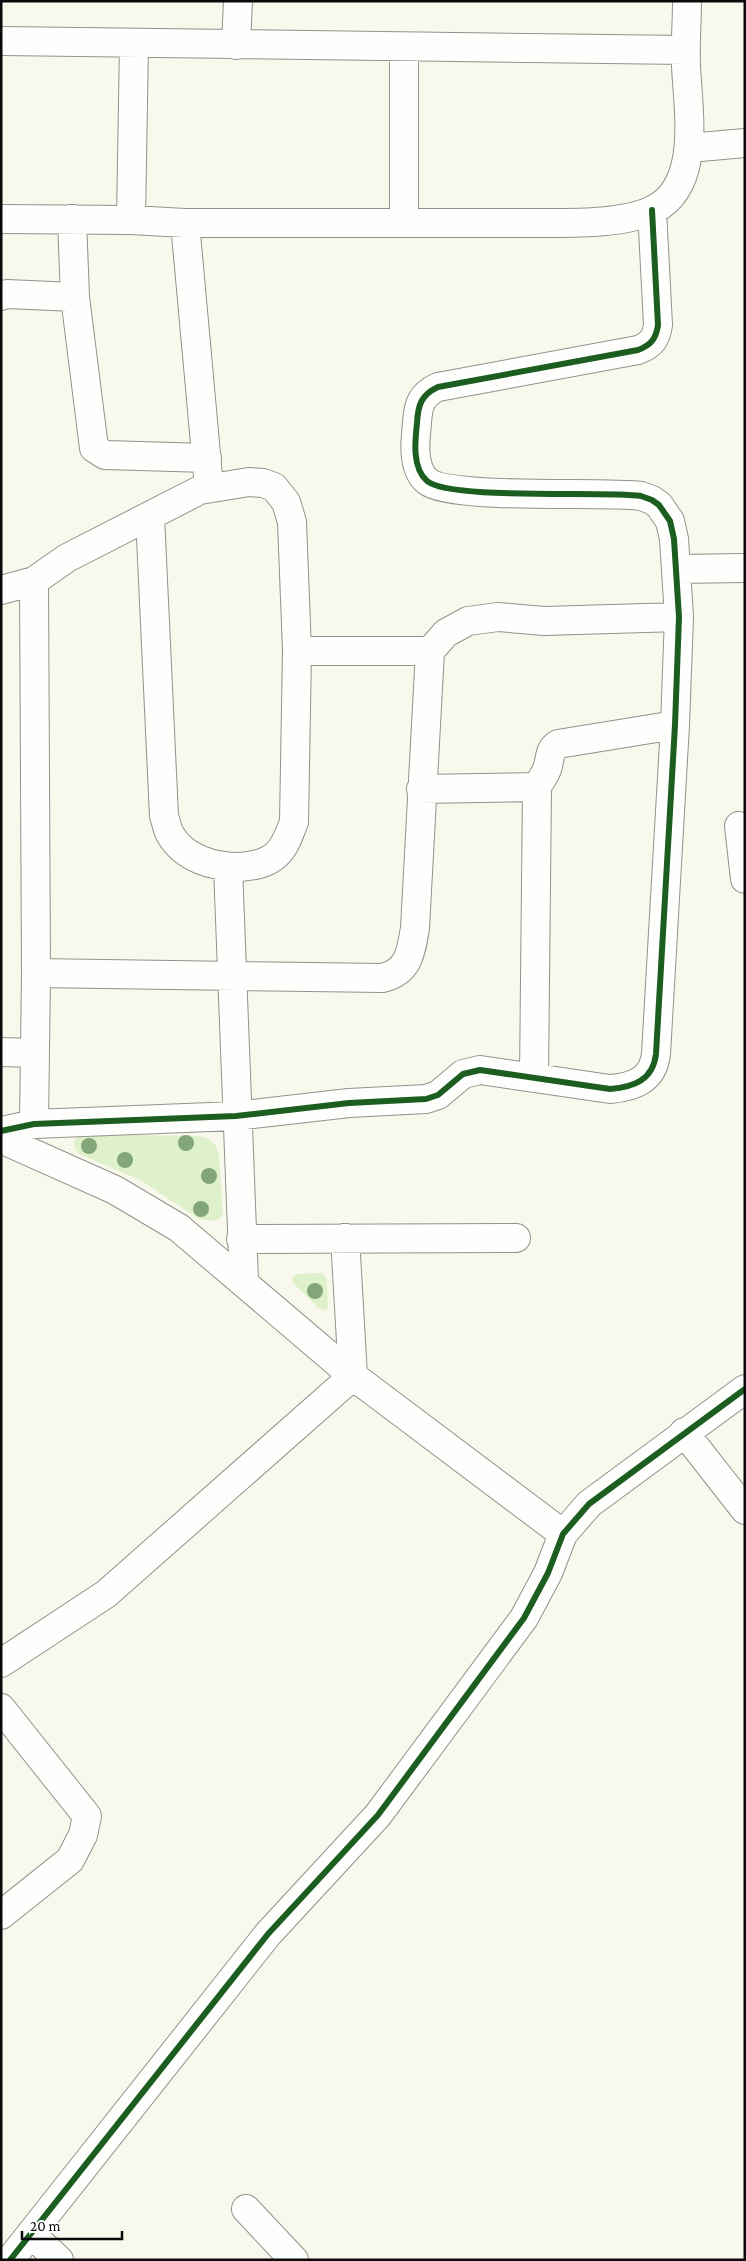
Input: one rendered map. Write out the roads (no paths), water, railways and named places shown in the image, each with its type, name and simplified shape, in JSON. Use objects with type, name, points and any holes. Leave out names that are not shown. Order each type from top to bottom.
[{"type":"street","points":[[236,45],[238,1]]},
{"type":"street","points":[[1,219],[131,220],[185,223],[582,222],[629,216],[652,210],[666,201],[677,189],[689,148],[686,50],[687,1]]},
{"type":"street","points":[[1,41],[686,50]]},
{"type":"street","points":[[131,220],[134,43]]},
{"type":"street","points":[[404,47],[404,222]]},
{"type":"street","points":[[689,148],[745,143]]},
{"type":"street","points":[[1,1131],[34,1124],[236,1116],[349,1103],[434,1098],[456,1078],[463,1074],[480,1070],[610,1089],[632,1086],[646,1078],[655,1062],[675,725],[679,617],[674,538],[670,521],[659,505],[652,500],[634,495],[480,491],[442,487],[428,482],[421,475],[416,463],[416,434],[419,404],[430,391],[449,385],[638,350],[651,344],[656,336],[658,325],[652,210]]},
{"type":"street","points":[[72,219],[75,297],[94,448],[105,455],[207,458]]},
{"type":"street","points":[[185,223],[210,487]]},
{"type":"street","points":[[1,296],[6,294],[75,297]]},
{"type":"street","points":[[1,590],[34,581],[67,558],[200,490],[248,482],[263,483],[274,487],[283,496],[292,522],[297,651],[294,822],[286,843],[275,856],[263,864],[228,867],[207,863],[184,850],[170,834],[164,816],[150,516]]},
{"type":"street","points":[[676,569],[745,568]]},
{"type":"street","points":[[34,581],[36,973],[34,1124]]},
{"type":"street","points":[[36,973],[232,977],[382,978],[392,976],[408,962],[415,928],[430,651],[446,633],[468,621],[492,617],[544,621],[679,617]]},
{"type":"street","points":[[297,651],[430,651]]},
{"type":"street","points":[[534,1078],[537,787],[547,768],[552,748],[558,744],[675,725]]},
{"type":"street","points":[[422,789],[537,787]]},
{"type":"street","points":[[739,826],[745,879]]},
{"type":"street","points":[[228,867],[236,1116],[244,1282]]},
{"type":"street","points":[[1,1052],[34,1052]]},
{"type":"street","points":[[1,1139],[124,1195],[180,1228],[353,1376],[563,1534]]},
{"type":"street","points":[[345,1238],[353,1376]]},
{"type":"street","points":[[241,1239],[516,1238]]},
{"type":"street","points":[[1,1663],[106,1594],[353,1376]]},
{"type":"street","points":[[10,2260],[268,1934],[378,1814],[524,1618],[548,1573],[563,1534],[590,1504],[745,1388]]},
{"type":"street","points":[[684,1432],[745,1510]]},
{"type":"street","points":[[1,1708],[87,1816],[83,1835],[70,1860],[1,1916]]},
{"type":"street","points":[[246,2209],[294,2260]]},
{"type":"street","points":[[31,2234],[59,2260]]}]
